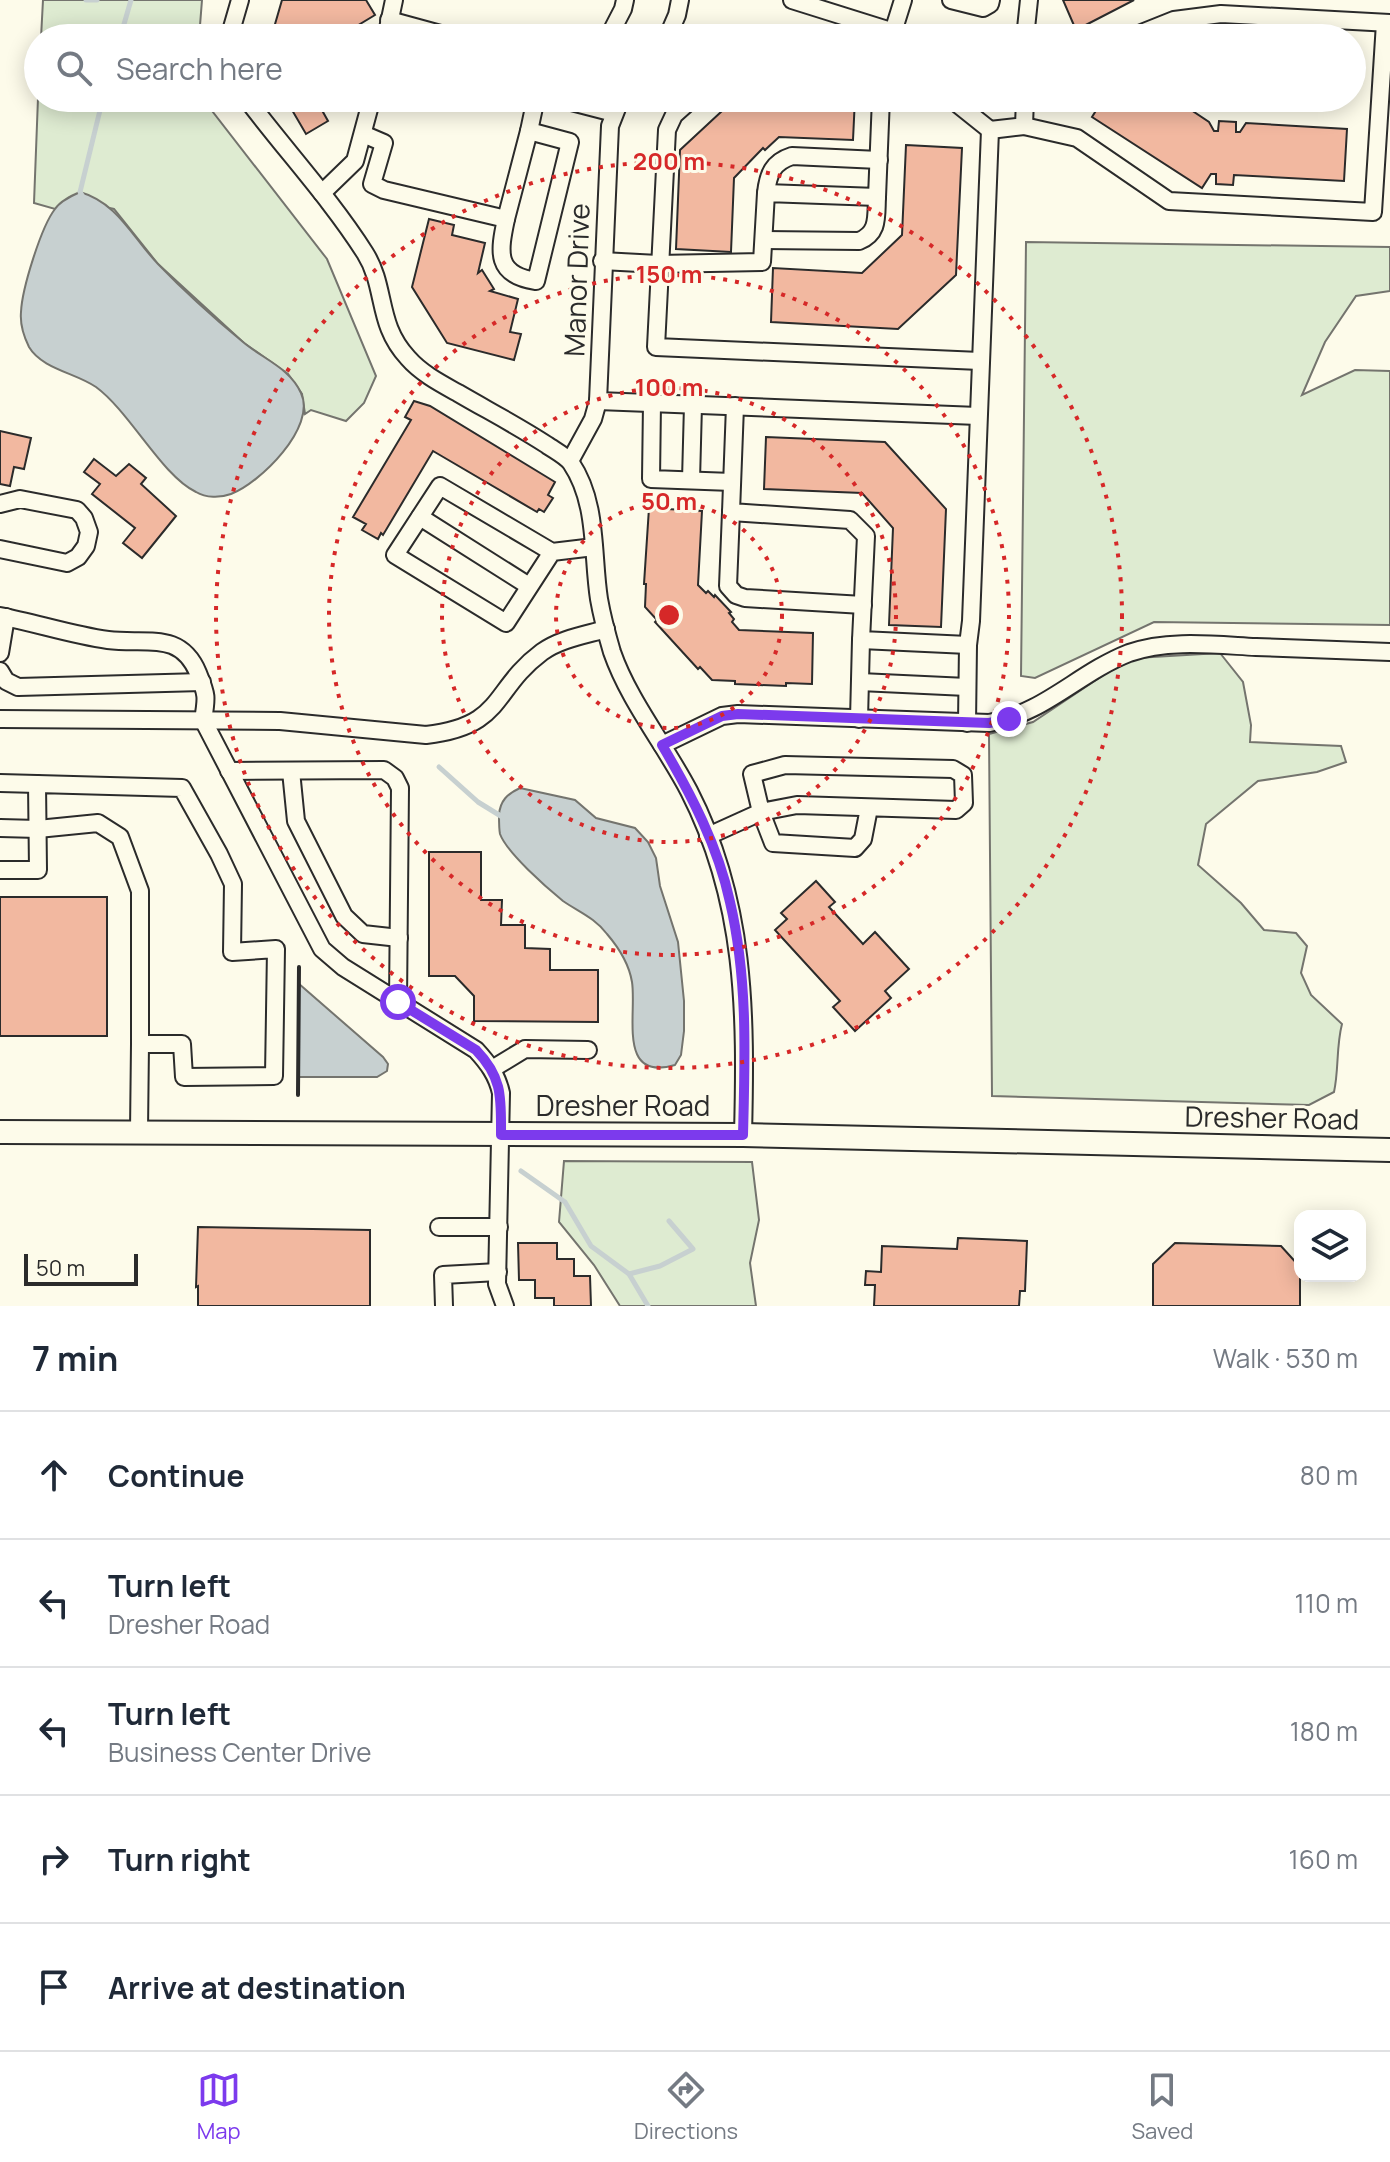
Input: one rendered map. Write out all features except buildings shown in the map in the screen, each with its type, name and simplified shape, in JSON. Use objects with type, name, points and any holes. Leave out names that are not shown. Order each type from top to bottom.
[{"type":"main road","name":"Dresher Road","points":[[0,1133],[743,1135],[1390,1150]]},
{"type":"street","points":[[233,24],[240,0]]},
{"type":"street","points":[[388,24],[394,0]]},
{"type":"street","points":[[615,24],[625,0]]},
{"type":"street","points":[[673,24],[680,0]]},
{"type":"street","points":[[792,0],[868,24]]},
{"type":"street","points":[[896,24],[903,0]]},
{"type":"street","points":[[951,0],[983,8],[991,0]]},
{"type":"street","points":[[1026,24],[1029,0]]},
{"type":"street","points":[[968,112],[990,130],[1024,126],[1077,138],[1169,201],[1373,212],[1388,23],[1221,14],[1164,24]]},
{"type":"street","points":[[389,20],[404,24]]},
{"type":"street","points":[[257,112],[322,193],[371,264],[389,333],[410,361],[570,461],[588,502],[599,598],[613,654],[689,792],[730,901],[739,948],[746,1034],[743,1135]]},
{"type":"street","points":[[322,193],[355,161],[368,112]]},
{"type":"street","points":[[529,131],[570,142],[536,281],[521,279],[513,274],[499,251],[533,112]]},
{"type":"street","name":"Manor Drive","points":[[570,461],[593,419],[598,401],[610,126],[616,112]]},
{"type":"street","points":[[677,112],[667,130],[656,347],[980,361]]},
{"type":"street","points":[[764,240],[859,241],[867,238],[875,228],[881,112]]},
{"type":"street","points":[[1024,112],[1024,126]]},
{"type":"street","points":[[967,723],[990,130]]},
{"type":"street","points":[[363,134],[384,143],[372,184],[384,190],[506,219]]},
{"type":"street","points":[[602,261],[658,264],[762,262],[770,171],[782,160],[792,156],[879,160]]},
{"type":"street","points":[[766,193],[877,197]]},
{"type":"street","points":[[598,401],[978,416]]},
{"type":"street","points":[[652,403],[651,479],[732,482]]},
{"type":"street","points":[[691,480],[693,405]]},
{"type":"street","points":[[735,406],[728,586],[736,595],[745,598],[863,605]]},
{"type":"street","points":[[552,552],[506,623],[395,555],[440,486],[552,552],[594,547]]},
{"type":"street","points":[[0,504],[20,499],[77,510],[89,532],[86,546],[78,557],[67,563],[0,549]]},
{"type":"street","points":[[731,512],[850,520],[866,536],[859,719]]},
{"type":"street","points":[[420,517],[529,586]]},
{"type":"street","points":[[0,653],[3,616],[109,640],[168,643],[185,651],[207,696],[203,720],[322,949],[330,959],[476,1050],[498,1080],[501,1135],[497,1284],[505,1306]]},
{"type":"street","points":[[0,719],[280,721],[426,735],[445,733],[464,728],[481,718],[541,653],[606,629]]},
{"type":"street","points":[[861,640],[968,645]]},
{"type":"street","points":[[662,745],[722,716],[989,723],[1028,712],[1113,661],[1151,648],[1210,645],[1390,652]]},
{"type":"street","points":[[0,671],[6,681],[18,687],[202,682]]},
{"type":"street","points":[[860,682],[967,687]]},
{"type":"street","points":[[708,836],[761,812],[797,805],[956,810],[964,803],[963,775],[953,769],[785,765],[752,774],[761,812],[773,843],[855,848],[863,839],[869,808]]},
{"type":"street","points":[[229,771],[384,770],[395,778],[400,788],[398,1002]]},
{"type":"street","points":[[291,771],[296,821],[344,916],[363,934],[399,938]]},
{"type":"street","points":[[0,783],[182,788],[233,884],[232,952],[276,949],[274,1076],[184,1077],[182,1044],[140,1044]]},
{"type":"street","points":[[0,870],[38,870],[37,784]]},
{"type":"street","points":[[0,828],[38,829],[98,823],[120,837],[140,891],[139,1131]]},
{"type":"street","points":[[492,1069],[525,1049],[588,1050]]},
{"type":"street","points":[[439,1227],[499,1227]]},
{"type":"street","points":[[444,1306],[443,1275],[498,1272]]},
{"type":"green space","points":[[43,0],[202,0],[200,24],[42,24]]},
{"type":"green space","points":[[37,112],[213,112],[327,259],[376,376],[364,403],[346,421],[311,410],[305,414],[302,394],[288,374],[244,343],[158,264],[114,209],[67,199],[55,209],[34,203]]},
{"type":"green space","points":[[1026,242],[1390,247],[1390,291],[1356,296],[1325,342],[1302,395],[1355,370],[1390,371],[1390,625],[1154,622],[1035,678],[1021,676]]},
{"type":"green space","points":[[1220,653],[1243,682],[1251,725],[1250,742],[1341,746],[1346,762],[1317,772],[1258,781],[1206,824],[1198,865],[1241,903],[1264,930],[1296,933],[1307,946],[1301,973],[1311,995],[1342,1024],[1334,1092],[1309,1105],[992,1096],[989,734],[1033,722],[1108,672],[1136,658]]},
{"type":"green space","points":[[564,1161],[752,1162],[759,1220],[750,1263],[756,1306],[620,1306],[594,1265],[559,1222]]},
{"type":"shaded area","points":[[80,192],[115,212],[178,284],[243,342],[283,370],[301,393],[304,407],[294,437],[270,466],[243,488],[213,497],[200,494],[183,484],[109,398],[88,382],[42,361],[29,347],[21,312],[33,259],[55,209]]},
{"type":"shaded area","points":[[520,788],[575,800],[596,818],[635,828],[648,842],[656,858],[660,886],[678,942],[684,1031],[681,1055],[675,1065],[657,1068],[645,1064],[637,1055],[631,975],[611,939],[597,924],[538,879],[504,842],[499,830],[501,806],[508,795]]},
{"type":"shaded area","points":[[298,983],[383,1057],[388,1064],[387,1071],[377,1077],[298,1077]]},
{"type":"waterway","points":[[86,0],[97,0]]},
{"type":"waterway","points":[[124,24],[131,0]]},
{"type":"waterway","points":[[83,197],[80,192],[100,112]]},
{"type":"waterway","points":[[439,767],[478,802],[504,818]]},
{"type":"waterway","points":[[521,1171],[565,1202],[591,1246],[629,1274]]},
{"type":"waterway","points":[[648,1306],[629,1274],[660,1266],[693,1249],[669,1221]]},
{"type":"wall","points":[[298,1095],[299,967]]},
{"type":"route","points":[[398,1002],[476,1050],[485,1059],[498,1080],[501,1093],[501,1135],[743,1135],[746,1034],[739,948],[730,901],[713,847],[689,792],[662,745],[722,716],[738,714],[989,723],[1009,719]]}]
